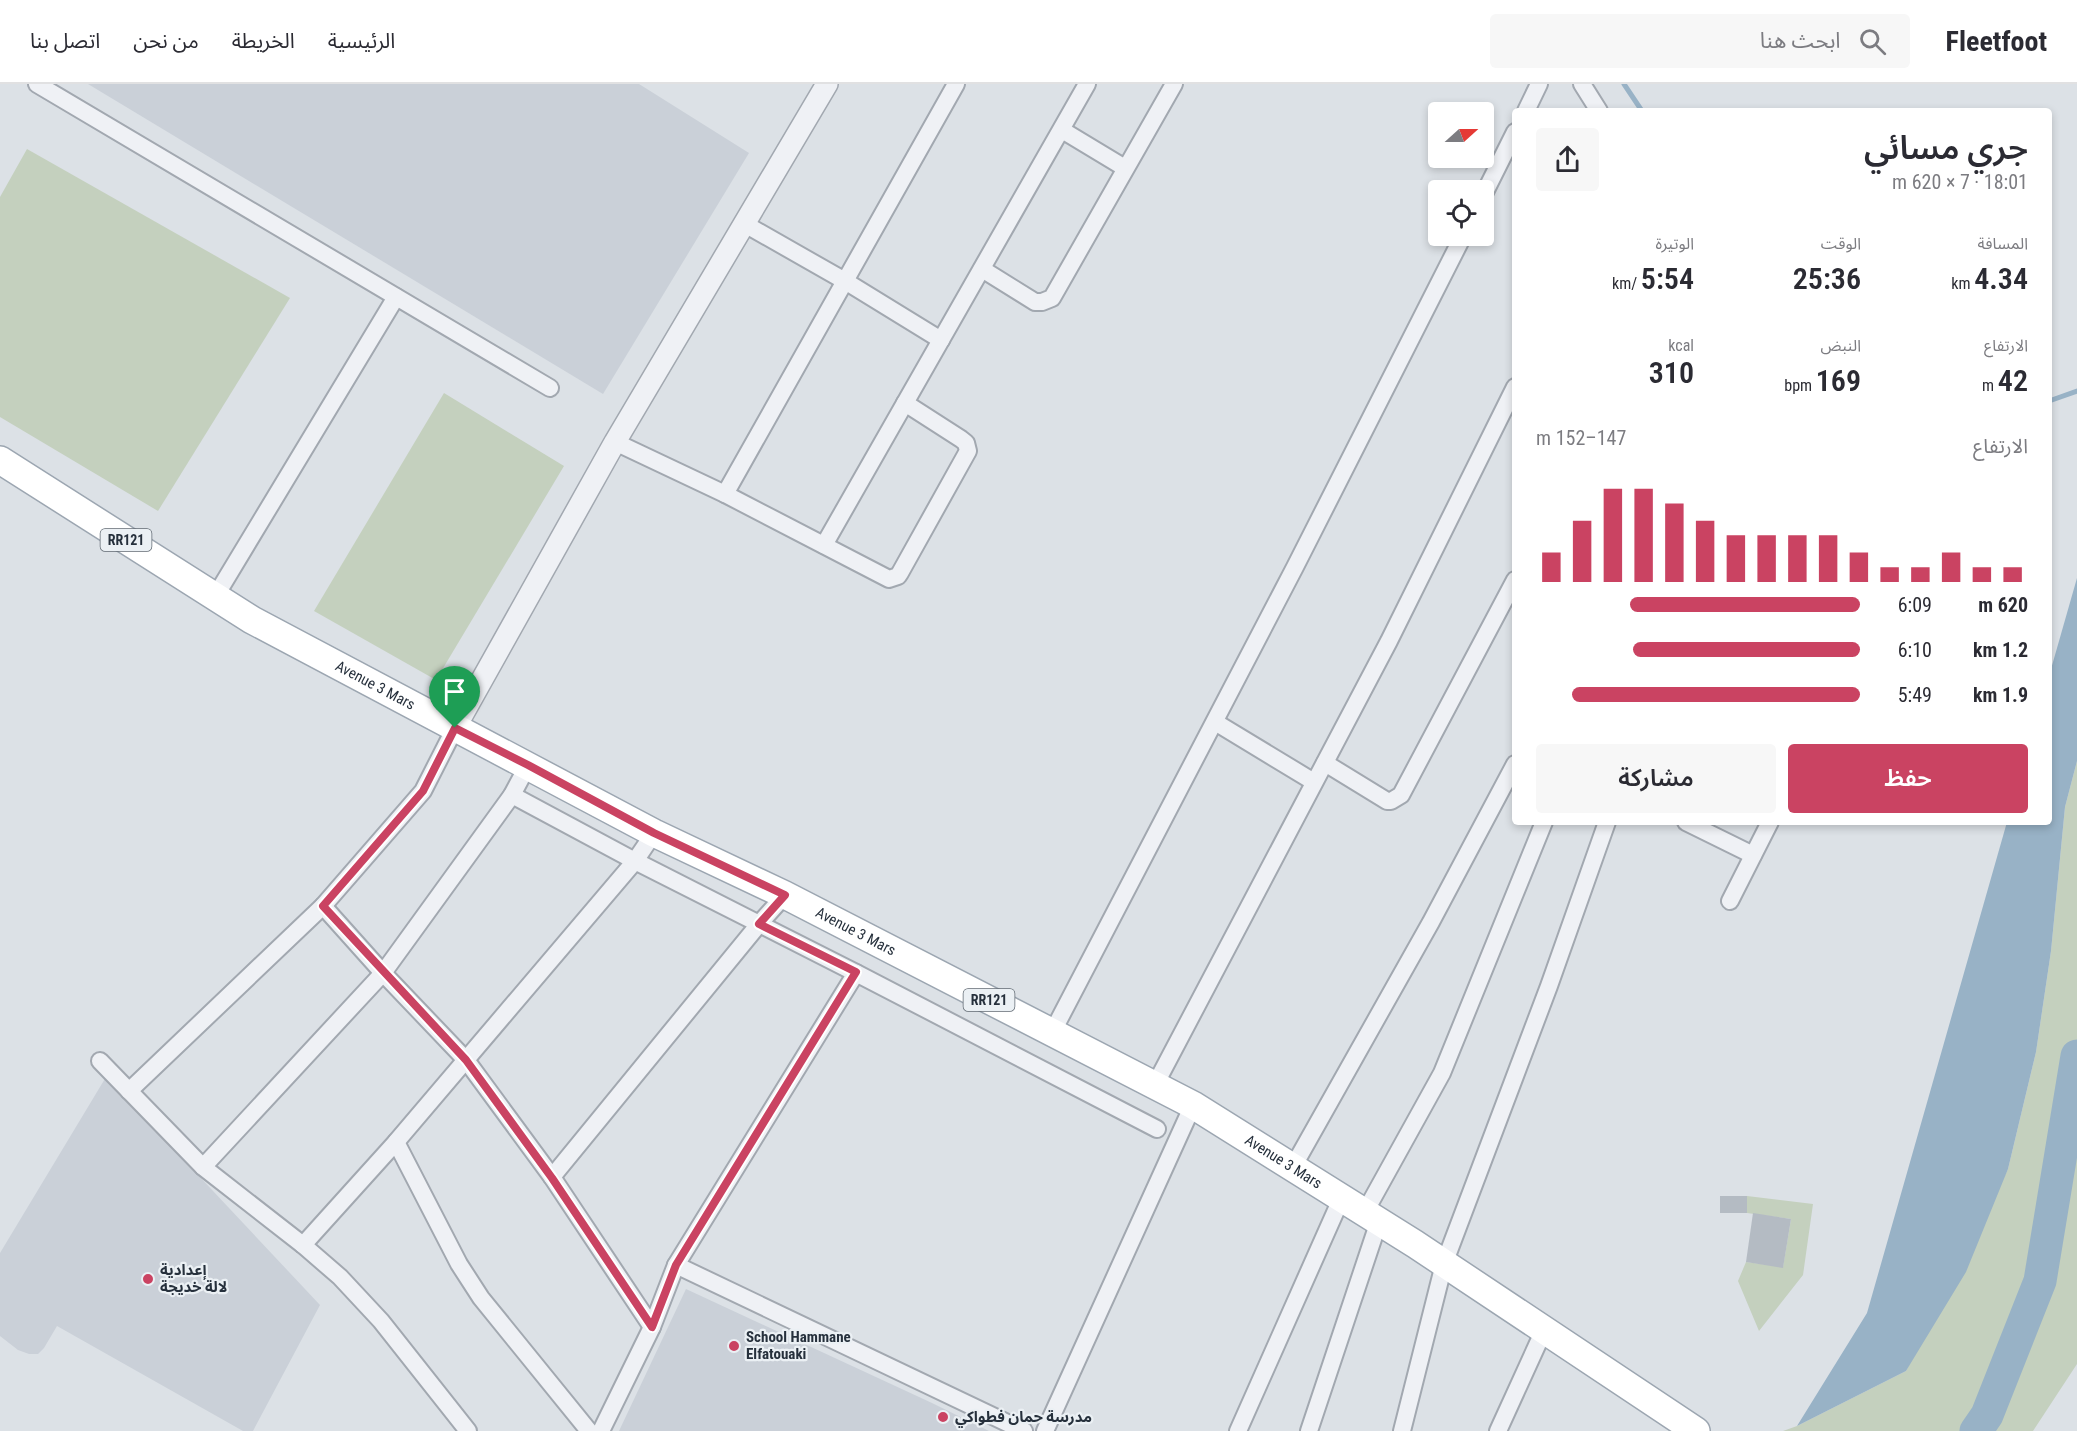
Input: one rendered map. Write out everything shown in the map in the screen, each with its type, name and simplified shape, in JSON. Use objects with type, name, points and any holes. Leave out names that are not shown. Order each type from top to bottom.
[{"type":"main road","name":"Avenue 3 Mars","points":[[0,460],[252,620],[654,833],[785,895],[1194,1105],[1342,1197],[1696,1431]]},
{"type":"street","points":[[37,84],[550,388]]},
{"type":"street","points":[[129,1091],[323,906],[423,791],[455,728],[615,442],[827,84]]},
{"type":"street","points":[[725,494],[956,84]]},
{"type":"street","points":[[824,545],[1087,84]]},
{"type":"street","points":[[982,269],[1035,302],[1048,300],[1055,293],[1173,84]]},
{"type":"street","points":[[1527,108],[1539,84]]},
{"type":"street","points":[[1582,84],[1597,108]]},
{"type":"street","points":[[1062,130],[1125,168]]},
{"type":"street","points":[[1491,180],[1512,138]]},
{"type":"street","points":[[743,223],[845,281],[941,340]]},
{"type":"street","points":[[1052,1033],[1215,722],[1458,246]]},
{"type":"street","points":[[215,597],[396,297]]},
{"type":"street","points":[[1155,1085],[1389,641],[1512,393]]},
{"type":"street","points":[[615,442],[725,494],[889,579],[900,573],[965,458],[968,447],[961,439],[905,404]]},
{"type":"street","points":[[1325,763],[1387,801],[1401,795],[1512,586]]},
{"type":"street","points":[[1215,722],[1314,782]]},
{"type":"street","points":[[203,1167],[383,973],[512,795],[528,765]]},
{"type":"street","points":[[1293,1167],[1431,922],[1512,770]]},
{"type":"street","points":[[512,795],[635,861],[856,972],[1157,1129]]},
{"type":"street","points":[[1309,1431],[1326,1386],[1372,1217],[1442,1073],[1543,825]]},
{"type":"street","points":[[1402,1431],[1444,1264],[1549,986],[1606,825]]},
{"type":"street","points":[[1692,825],[1753,855]]},
{"type":"street","points":[[1730,901],[1768,825]]},
{"type":"street","points":[[303,1245],[466,1060],[635,861],[654,833]]},
{"type":"street","points":[[552,1178],[785,895]]},
{"type":"street","points":[[323,906],[466,1060],[552,1178],[652,1327]]},
{"type":"street","points":[[601,1431],[652,1327],[676,1265],[856,972]]},
{"type":"street","points":[[100,1061],[203,1167],[340,1277],[381,1321],[468,1431]]},
{"type":"street","points":[[1045,1431],[1194,1105]]},
{"type":"street","points":[[396,1142],[459,1264],[481,1298],[589,1431]]},
{"type":"street","points":[[1238,1431],[1342,1197]]},
{"type":"street","points":[[676,1265],[1024,1431]]},
{"type":"street","points":[[1498,1431],[1544,1329]]},
{"type":"shaded area","points":[[88,84],[639,84],[749,153],[603,394]]},
{"type":"shaded area","name":"إعدادية لالة خديجة","points":[[106,1077],[320,1305],[253,1431],[243,1431],[57,1326],[38,1354],[18,1350],[0,1336],[0,1253]]},
{"type":"shaded area","name":"School Hammane Elfatouaki","points":[[686,1289],[932,1403],[989,1431],[619,1431]]},
{"type":"green space","points":[[27,149],[290,298],[158,511],[0,417],[0,197]]},
{"type":"green space","points":[[444,393],[564,466],[436,680],[314,611]]},
{"type":"green space","points":[[2077,761],[2077,1364],[2033,1431],[1783,1431],[1906,1371],[2008,1169],[2036,1052],[2051,951],[2065,807]]},
{"type":"green space","points":[[1747,1196],[1813,1204],[1803,1275],[1759,1331],[1738,1281],[1746,1262],[1783,1267],[1791,1219],[1747,1213]]},
{"type":"water","points":[[2077,578],[2077,761],[2065,807],[2051,951],[2036,1052],[2008,1169],[1966,1272],[1906,1371],[1797,1426],[1867,1313],[2006,825],[2052,825],[2052,666]]},
{"type":"building","points":[[1720,1196],[1747,1196],[1747,1213],[1720,1213]]},
{"type":"building","points":[[1753,1213],[1791,1219],[1783,1268],[1746,1262]]},
{"type":"waterway","points":[[1624,84],[1640,108]]},
{"type":"waterway","points":[[2052,400],[2077,391]]},
{"type":"waterway","points":[[1976,1431],[1987,1415],[2040,1281],[2077,1056]]},
{"type":"place","name":"إعدادية لالة خديجة","points":[[148,1279]]},
{"type":"place","name":"School Hammane Elfatouaki","points":[[734,1346]]},
{"type":"place","name":"مدرسة حمان فطواكي","points":[[943,1417]]},
{"type":"route","points":[[455,728],[654,833],[785,895],[759,924],[856,972],[676,1265],[652,1327],[552,1178],[466,1060],[323,906],[423,791],[455,728]]}]
